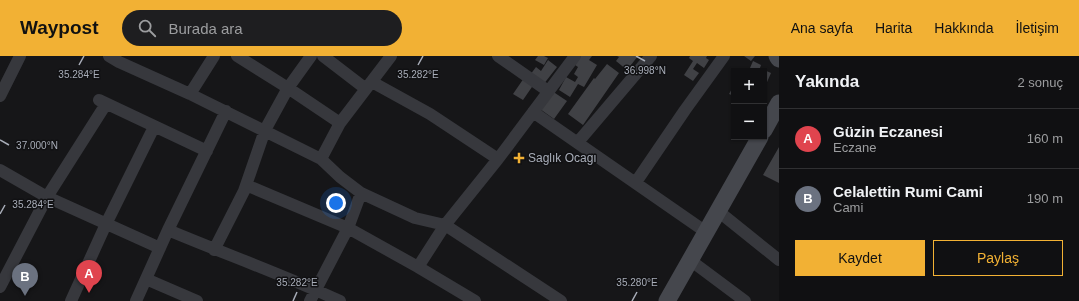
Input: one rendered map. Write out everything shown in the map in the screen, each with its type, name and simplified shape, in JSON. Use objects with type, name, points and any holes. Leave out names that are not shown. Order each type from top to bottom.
[{"type":"main road","points":[[767,125],[779,103]]},
{"type":"main road","points":[[667,301],[758,140]]},
{"type":"street","points":[[1,93],[20,56]]},
{"type":"street","points":[[109,56],[265,130],[321,159],[361,193],[415,218],[445,225],[561,301]]},
{"type":"street","points":[[190,94],[214,56]]},
{"type":"street","points":[[238,56],[340,123]]},
{"type":"street","points":[[214,250],[246,185],[265,130],[288,88],[311,56]]},
{"type":"street","points":[[323,56],[369,86],[430,114],[498,159]]},
{"type":"street","points":[[321,159],[340,123],[391,56]]},
{"type":"street","points":[[498,56],[548,91]]},
{"type":"street","points":[[418,267],[445,225],[498,159],[575,56]]},
{"type":"street","points":[[578,142],[651,56]]},
{"type":"street","points":[[636,182],[724,56]]},
{"type":"street","points":[[0,287],[46,197],[102,102],[207,151]]},
{"type":"street","points":[[136,301],[168,230],[226,112]]},
{"type":"street","points":[[533,112],[706,232]]},
{"type":"street","points":[[71,301],[106,224],[154,127]]},
{"type":"street","points":[[0,170],[46,197],[160,248]]},
{"type":"street","points":[[246,185],[348,228],[473,300]]},
{"type":"street","points":[[310,301],[348,228],[361,193]]},
{"type":"street","points":[[718,211],[779,260]]},
{"type":"street","points":[[168,230],[340,301]]},
{"type":"street","points":[[690,260],[729,296],[745,301]]},
{"type":"street","points":[[146,279],[197,301]]},
{"type":"building","points":[[538,56],[548,58],[544,65],[535,60]]},
{"type":"building","points":[[581,56],[592,56],[589,60],[597,65],[584,87],[578,84],[570,97],[559,90],[566,77],[575,82],[578,77],[574,74],[578,67],[575,65]]},
{"type":"building","points":[[617,56],[638,56],[627,70],[616,61],[619,57]]},
{"type":"building","points":[[690,56],[707,56],[706,58],[709,60],[704,68],[697,63],[693,69],[699,73],[693,81],[684,75],[693,61],[689,58]]},
{"type":"building","points":[[744,56],[755,56],[751,61]]},
{"type":"building","points":[[548,60],[557,67],[543,85],[530,75],[536,67],[541,71]]},
{"type":"building","points":[[753,61],[761,65],[760,68],[750,68]]},
{"type":"building","points":[[607,64],[619,73],[583,125],[568,114],[594,78],[595,79]]},
{"type":"building","points":[[767,71],[771,73],[767,82]]},
{"type":"building","points":[[524,78],[534,84],[523,100],[513,94]]},
{"type":"building","points":[[552,91],[567,101],[554,119],[540,109]]},
{"type":"building","points":[[779,147],[779,183],[763,175]]},
{"type":"place","name":"Saglık Ocagı","points":[[519,158]]},
{"type":"place","name":"Güzin Eczanesi","points":[[89,293]]},
{"type":"place","name":"Celalettin Rumi Cami","points":[[25,296]]}]
